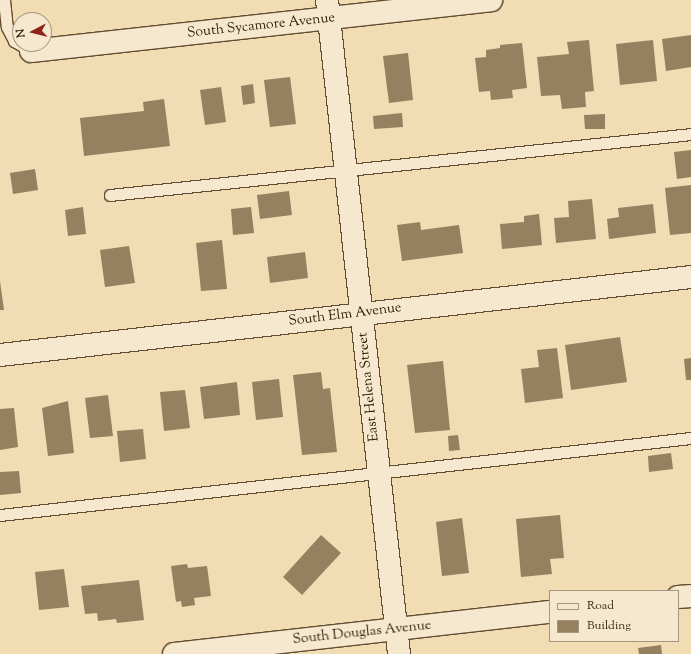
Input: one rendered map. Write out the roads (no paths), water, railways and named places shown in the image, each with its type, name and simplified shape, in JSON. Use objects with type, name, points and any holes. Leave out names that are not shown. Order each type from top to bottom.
[{"type":"street","name":"South Sycamore Avenue","points":[[52,48],[328,9],[491,0]]},
{"type":"street","name":"East Helena Street","points":[[328,9],[399,654]]},
{"type":"street","name":"South Elm Avenue","points":[[0,356],[361,313],[691,277]]},
{"type":"street","points":[[679,598],[691,596]]},
{"type":"street","name":"South Douglas Avenue","points":[[174,654],[549,612]]},
{"type":"lane","points":[[4,0],[7,27],[12,37]]},
{"type":"lane","points":[[110,196],[691,134]]},
{"type":"lane","points":[[0,515],[691,438]]}]
